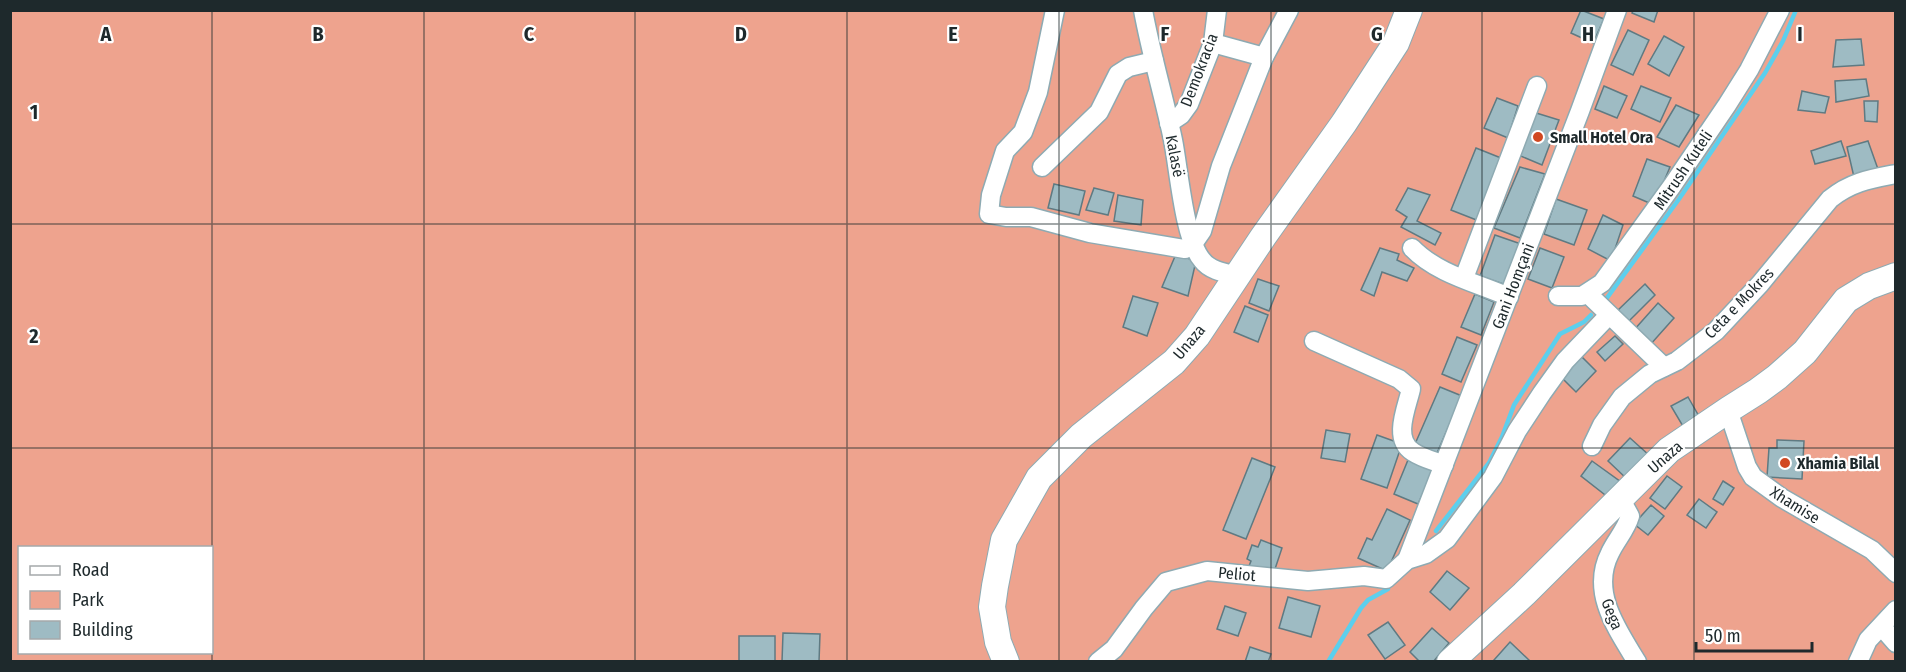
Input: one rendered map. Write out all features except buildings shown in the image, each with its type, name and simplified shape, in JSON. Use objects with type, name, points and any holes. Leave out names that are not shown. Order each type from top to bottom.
[{"type":"main road","name":"Unaza","points":[[1006,662],[998,642],[992,607],[1004,540],[1039,478],[1082,436],[1185,351],[1344,123],[1396,43],[1409,10]]},
{"type":"main road","name":"Unaza","points":[[1450,662],[1524,594],[1669,450],[1758,391],[1805,352],[1846,300],[1869,286],[1896,276]]},
{"type":"street","points":[[1055,10],[1038,92],[1023,132],[1005,151],[990,195],[989,214],[1031,217],[1090,233],[1178,249],[1185,249],[1193,244],[1202,231],[1221,166],[1264,57],[1289,10]]},
{"type":"street","name":"Kalasë","points":[[1143,10],[1169,123],[1193,244],[1202,262],[1224,273],[1239,276]]},
{"type":"street","name":"Demokracia","points":[[1169,123],[1181,115],[1189,104],[1213,43],[1217,10]]},
{"type":"street","name":"Gani Homçani","points":[[1407,560],[1617,10]]},
{"type":"street","name":"Mitrush Kuteli","points":[[1587,294],[1602,283],[1672,186],[1749,70],[1780,10]]},
{"type":"street","points":[[1213,43],[1264,57]]},
{"type":"street","points":[[1042,167],[1099,112],[1118,74],[1129,67],[1154,61]]},
{"type":"street","points":[[1464,278],[1537,86]]},
{"type":"street","name":"Ceta e Mokres","points":[[1592,446],[1602,425],[1622,397],[1650,374],[1688,353],[1716,331],[1735,312],[1830,199],[1855,183],[1896,174]]},
{"type":"street","points":[[1412,248],[1423,259],[1435,266],[1509,297]]},
{"type":"street","points":[[1558,296],[1587,294],[1664,367]]},
{"type":"street","points":[[1407,560],[1431,551],[1454,531],[1493,477],[1517,430],[1542,393],[1565,362],[1609,315]]},
{"type":"street","points":[[1314,341],[1399,379],[1409,386],[1411,389],[1402,424],[1402,438],[1411,452],[1444,465]]},
{"type":"street","name":"Xhamise","points":[[1728,410],[1747,467],[1753,477],[1782,498],[1872,550],[1896,573]]},
{"type":"street","name":"Gega","points":[[1620,498],[1630,516],[1627,527],[1605,565],[1604,595],[1607,608],[1617,629],[1637,662]]},
{"type":"street","name":"Peliot","points":[[1098,662],[1114,649],[1166,582],[1207,572],[1308,581],[1364,576],[1386,579],[1407,560]]},
{"type":"street","points":[[1858,662],[1868,640],[1896,610]]},
{"type":"street","points":[[1882,627],[1896,644]]},
{"type":"green space","points":[[10,11],[1895,11],[1895,661],[11,661]]},
{"type":"waterway","points":[[1604,302],[1679,199],[1765,73],[1783,41],[1796,10]]},
{"type":"waterway","points":[[1436,531],[1489,463],[1514,405],[1560,334],[1584,322],[1591,315]]},
{"type":"waterway","points":[[1328,662],[1361,608],[1368,600],[1388,589]]},
{"type":"place","name":"Small Hotel Ora","points":[[1538,137]]},
{"type":"place","name":"Xhamia Bilal","points":[[1785,463]]}]
